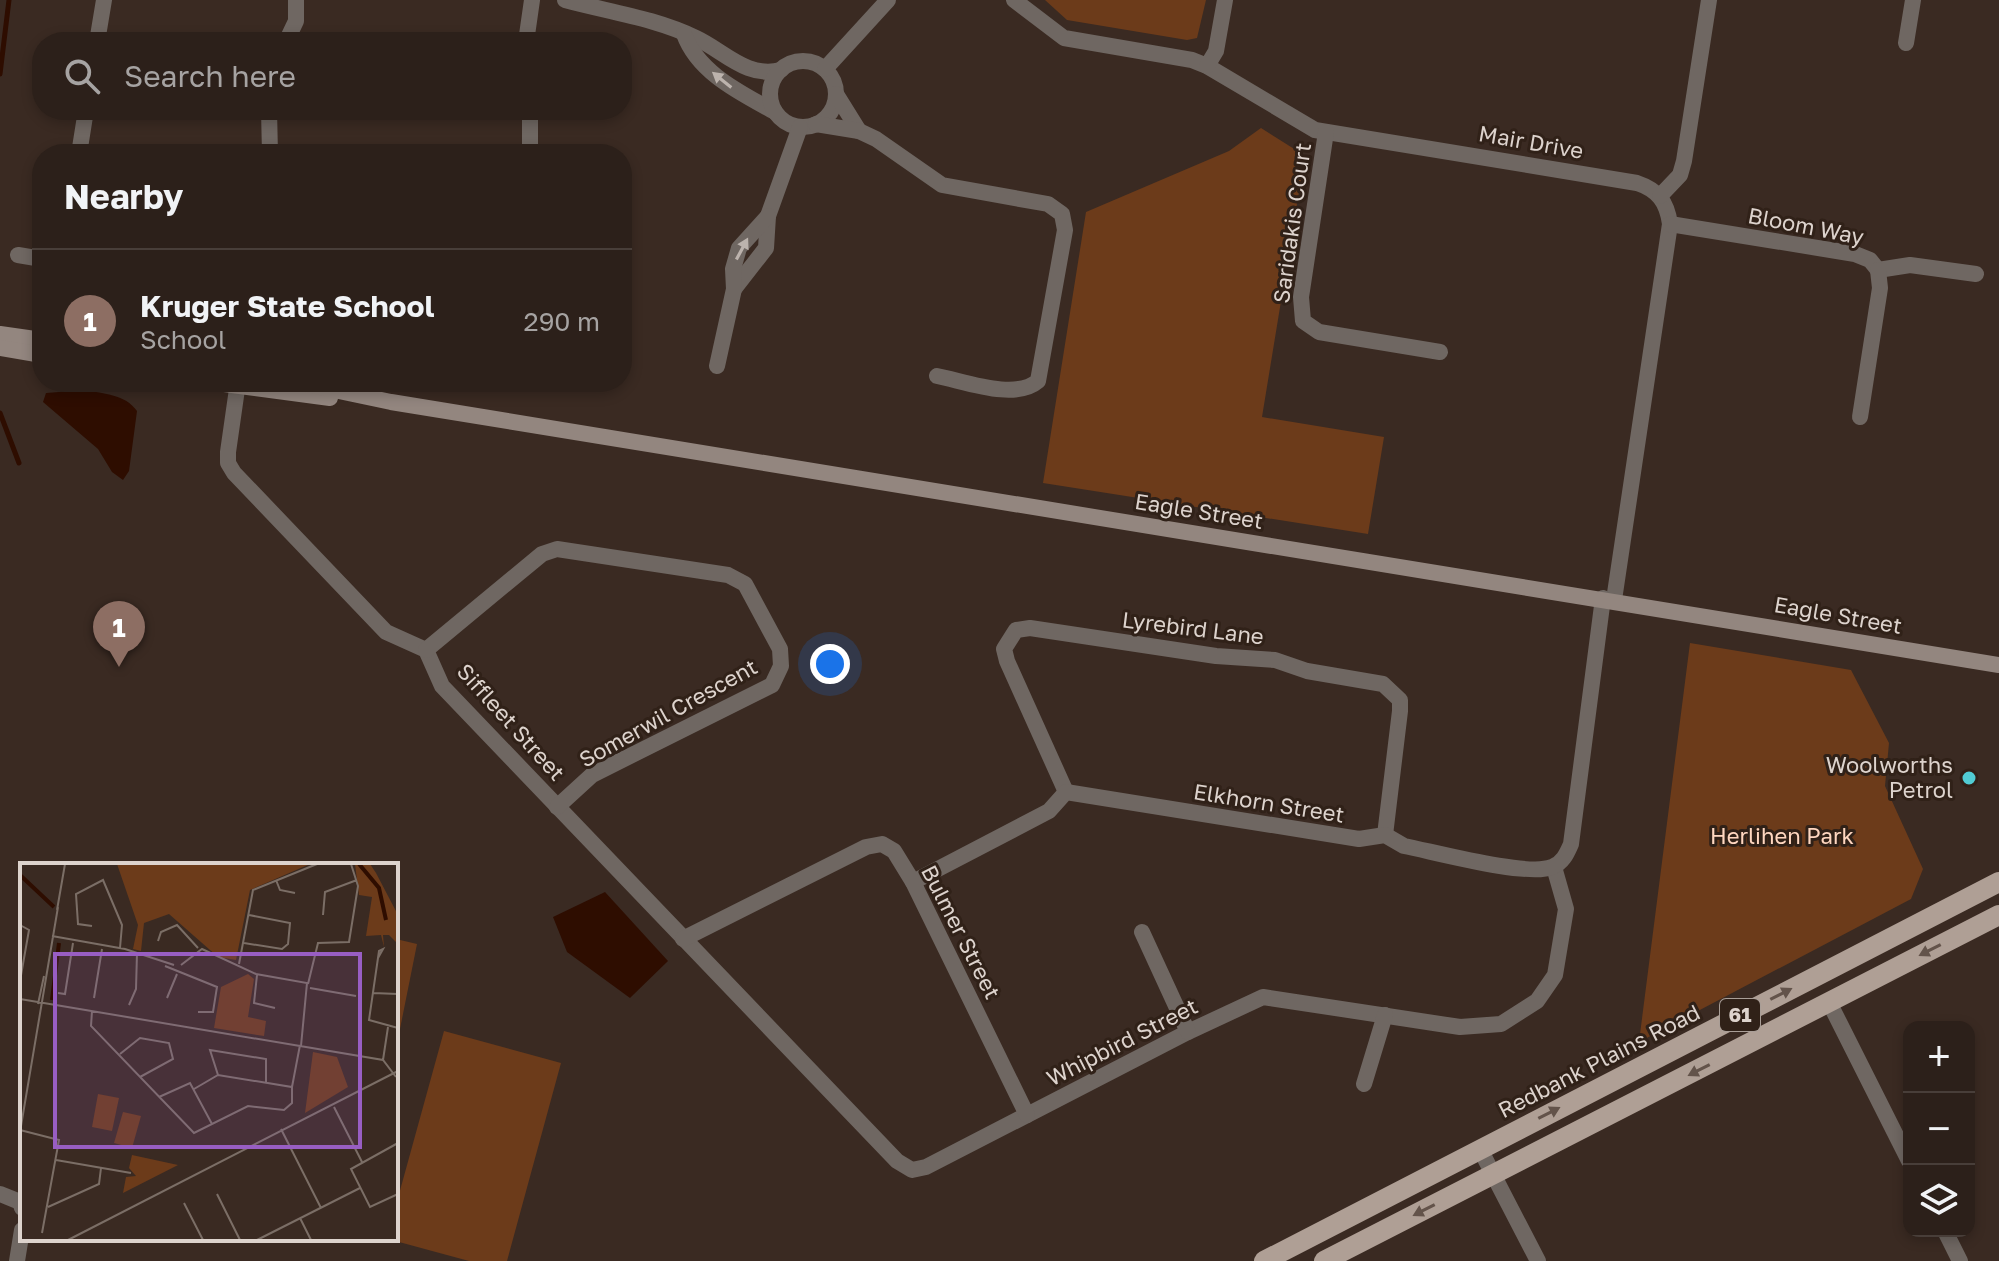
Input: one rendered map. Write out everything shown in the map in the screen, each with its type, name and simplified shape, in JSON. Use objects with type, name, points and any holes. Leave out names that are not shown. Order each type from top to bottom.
[{"type":"main road","name":"Redbank Plains Road","points":[[1264,1261],[1999,882]]},
{"type":"main road","name":"61","points":[[1324,1261],[1999,915]]},
{"type":"street","points":[[99,32],[104,0]]},
{"type":"street","points":[[291,32],[296,21],[296,0]]},
{"type":"street","points":[[527,32],[532,0]]},
{"type":"street","points":[[565,0],[635,16],[684,34],[759,72],[781,70],[804,61],[825,69],[859,131]]},
{"type":"street","points":[[825,69],[888,0]]},
{"type":"street","name":"Mair Drive","points":[[1014,0],[1064,38],[1192,60],[1207,66],[1293,120],[1326,132],[1637,183],[1660,196]]},
{"type":"street","points":[[1207,66],[1216,51],[1225,0]]},
{"type":"street","points":[[1554,867],[1563,860],[1571,844],[1670,224],[1660,196],[1680,175],[1684,161],[1709,0]]},
{"type":"street","points":[[1906,43],[1913,0]]},
{"type":"street","points":[[684,34],[706,67],[731,88],[775,112],[786,122],[859,131],[886,145],[942,185],[1056,208],[1064,221],[1038,381],[1032,387],[1014,390],[937,376]]},
{"type":"street","points":[[775,112],[770,89],[781,70]]},
{"type":"street","points":[[717,366],[734,289],[733,269],[739,248],[768,216],[808,126],[832,110],[836,94]]},
{"type":"street","points":[[81,144],[84,120]]},
{"type":"street","points":[[269,120],[270,144]]},
{"type":"street","points":[[530,120],[530,144]]},
{"type":"street","name":"Saridakis Court","points":[[1326,132],[1301,297],[1303,321],[1319,332],[1440,352]]},
{"type":"street","name":"Bloom Way","points":[[1670,224],[1855,254],[1870,260],[1878,270],[1910,265],[1976,274]]},
{"type":"street","points":[[18,255],[32,257]]},
{"type":"street","points":[[1860,417],[1880,288],[1878,270]]},
{"type":"street","points":[[0,334],[32,339]]},
{"type":"street","points":[[0,348],[32,354]]},
{"type":"street","points":[[0,357],[32,354]]},
{"type":"street","points":[[237,392],[228,452],[228,463],[234,473],[386,632],[426,650]]},
{"type":"street","name":"Eagle Street","points":[[306,392],[391,402],[1999,665]]},
{"type":"street","name":"Eagle Street","points":[[344,392],[391,402]]},
{"type":"street","name":"Somerwil Crescent","points":[[426,650],[542,554],[557,549],[728,575],[745,584],[780,649],[781,666],[772,685],[592,775],[557,807]]},
{"type":"street","name":"Lyrebird Lane","points":[[1066,792],[1007,661],[1004,649],[1016,630],[1030,628],[1216,656],[1260,658],[1307,671],[1383,684],[1400,700],[1385,835]]},
{"type":"street","name":"Siffleet Street","points":[[426,650],[442,686],[683,939]]},
{"type":"street","points":[[913,882],[1049,811],[1066,792]]},
{"type":"street","name":"Elkhorn Street","points":[[1066,792],[1359,839],[1385,835],[1404,846],[1532,870],[1554,867]]},
{"type":"street","name":"Bulmer Street","points":[[683,939],[866,847],[882,844],[894,851],[913,882],[1027,1115]]},
{"type":"street","name":"Whipbird Street","points":[[683,939],[897,1161],[912,1170],[926,1167],[1188,1032],[1263,997],[1481,1028],[1501,1024],[1537,1001],[1555,975],[1566,909],[1554,867]]},
{"type":"street","points":[[1142,932],[1188,1032]]},
{"type":"street","points":[[1829,1002],[1903,1149]]},
{"type":"street","points":[[1364,1084],[1385,1015]]},
{"type":"street","points":[[1480,1149],[1538,1261]]},
{"type":"street","points":[[0,1194],[20,1204]]},
{"type":"street","points":[[1948,1237],[1960,1261]]},
{"type":"street","points":[[17,1261],[20,1241]]},
{"type":"green space","points":[[1045,0],[1206,0],[1197,38],[1187,40],[1067,20]]},
{"type":"green space","points":[[1261,128],[1299,152],[1304,161],[1262,417],[1384,437],[1368,534],[1043,483],[1086,212],[1229,151]]},
{"type":"green space","name":"Herlihen Park","points":[[1690,643],[1851,670],[1889,743],[1885,786],[1923,869],[1911,899],[1639,1042]]},
{"type":"green space","points":[[398,939],[417,944],[398,1039]]},
{"type":"green space","points":[[444,1031],[561,1063],[507,1261],[469,1261],[395,1241],[398,1241],[398,1198]]},
{"type":"shaded area","points":[[96,392],[120,398],[132,405],[137,411],[129,471],[123,480],[112,472],[98,449],[43,402],[46,393]]},
{"type":"shaded area","points":[[605,892],[668,961],[630,998],[567,952],[553,917]]},
{"type":"waterway","points":[[0,74],[9,0]]},
{"type":"waterway","points":[[0,413],[19,463]]},
{"type":"place","name":"Kruger State School","points":[[119,667]]},
{"type":"place","name":"Woolworths Petrol","points":[[1969,778]]}]
